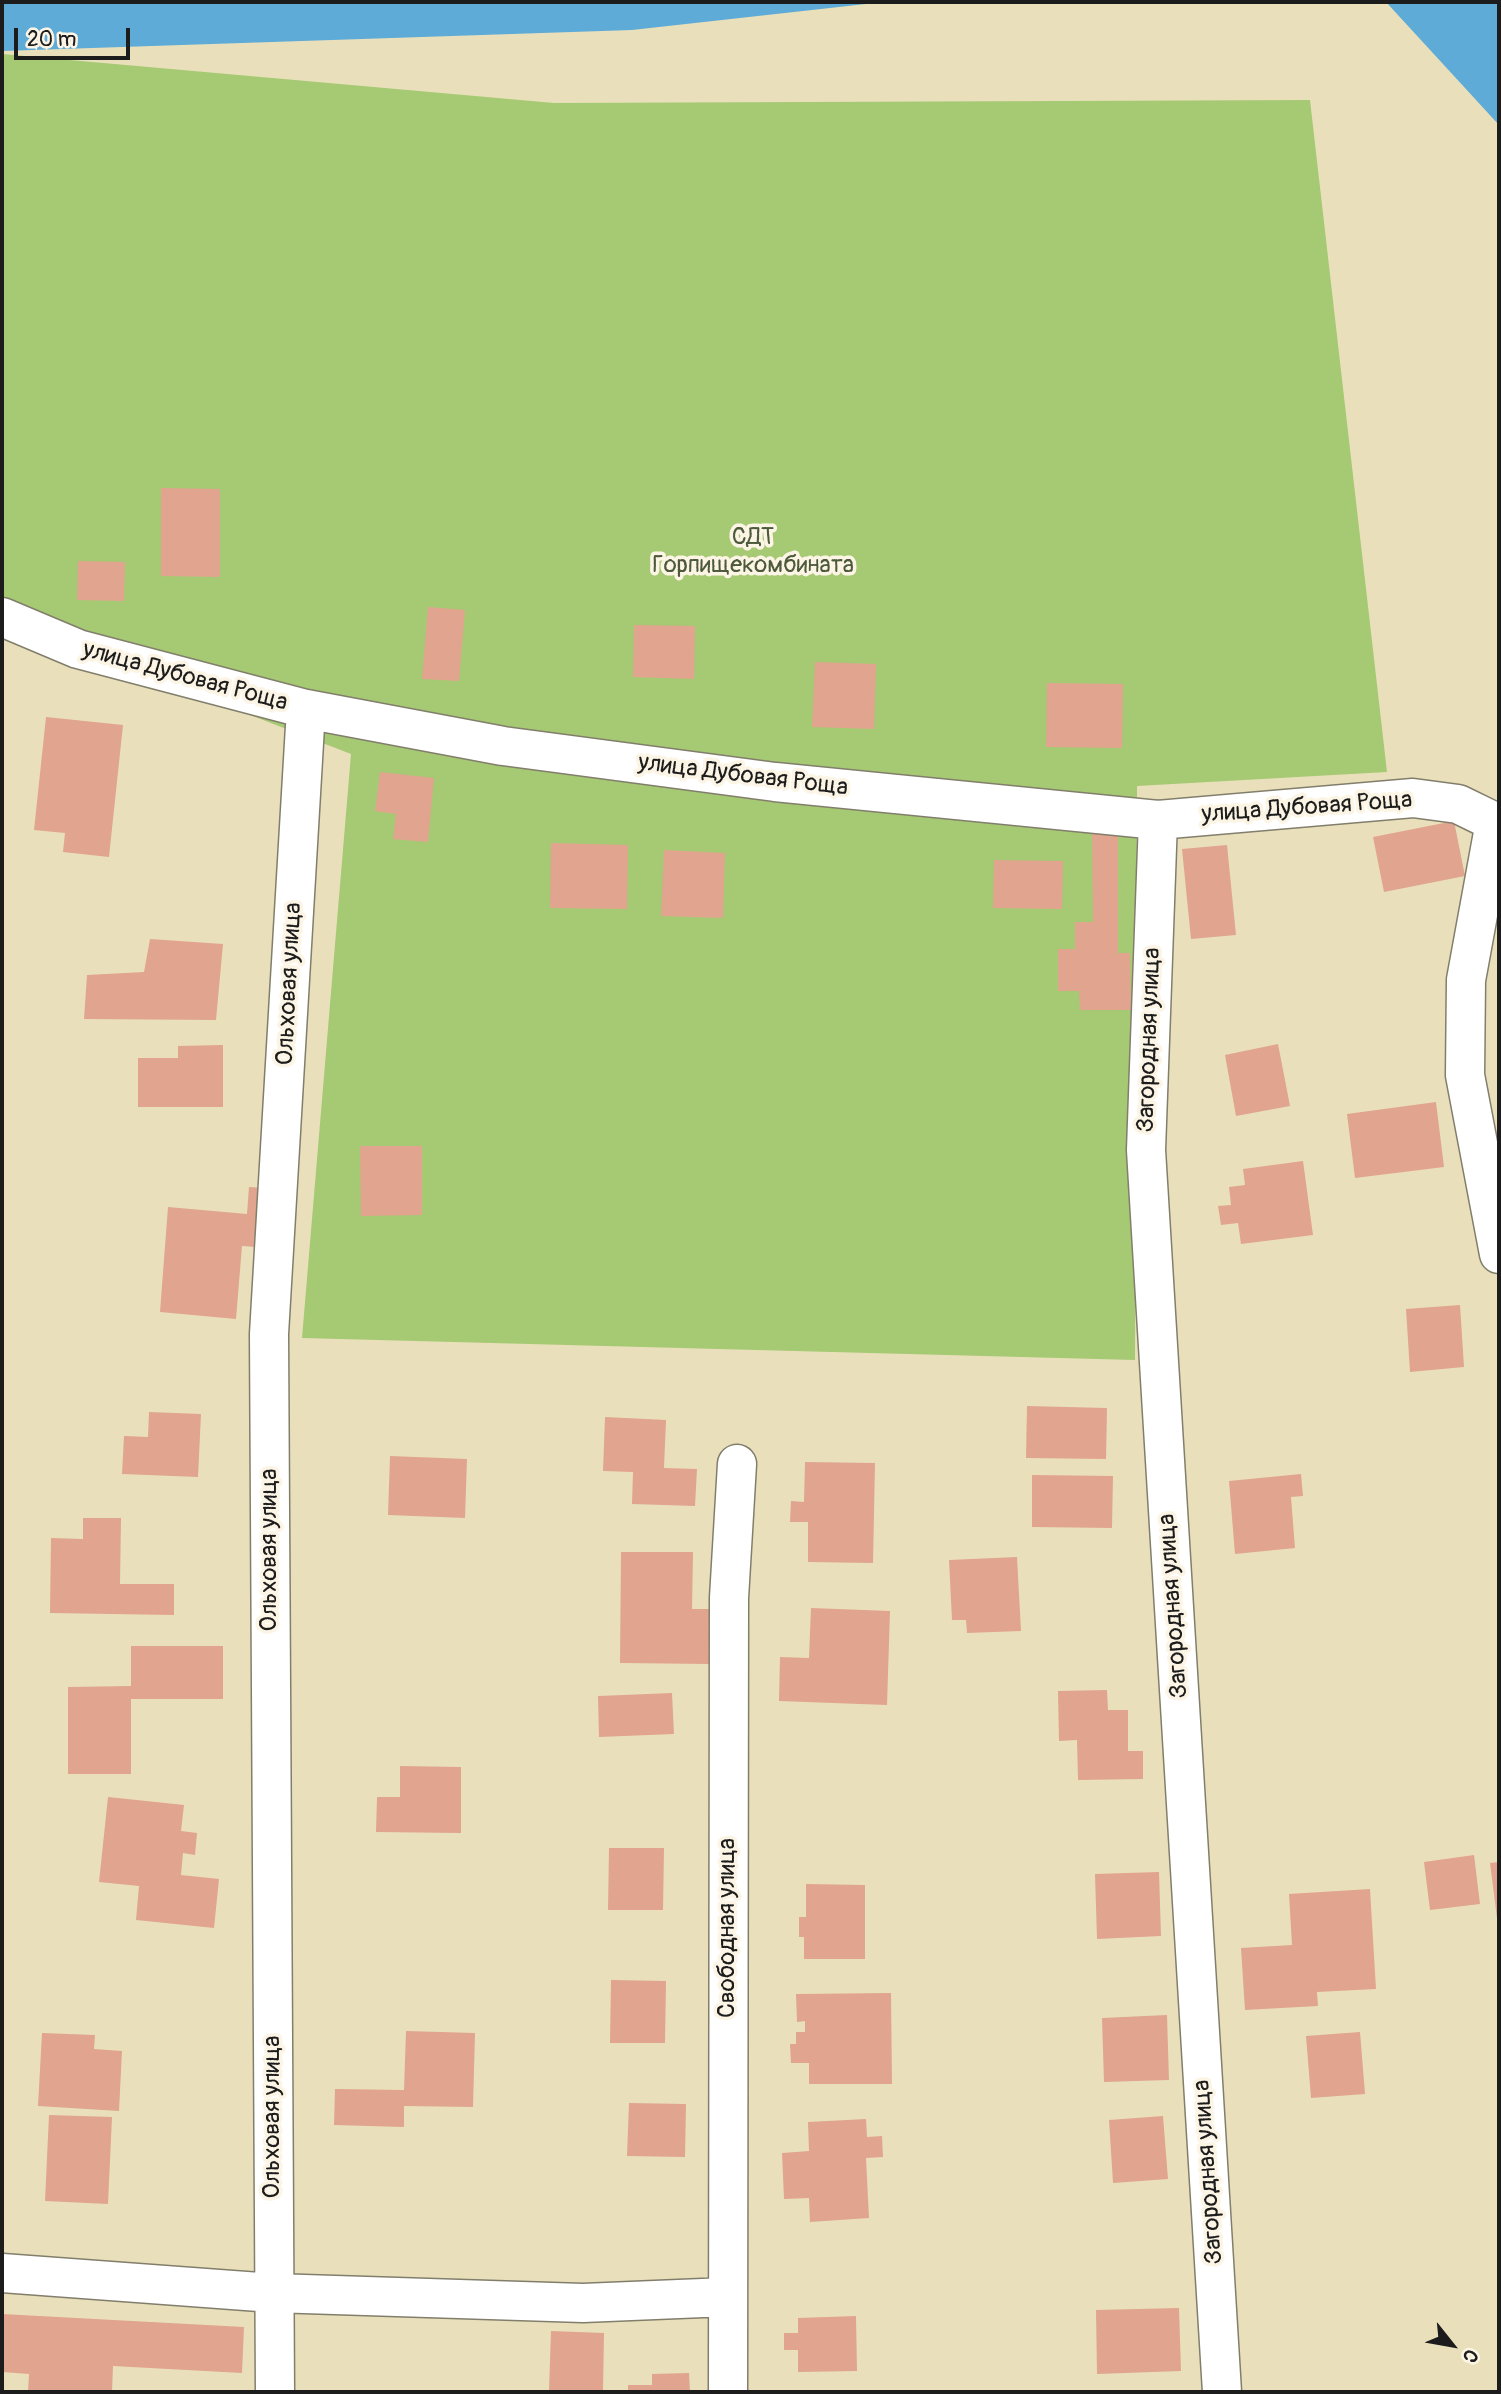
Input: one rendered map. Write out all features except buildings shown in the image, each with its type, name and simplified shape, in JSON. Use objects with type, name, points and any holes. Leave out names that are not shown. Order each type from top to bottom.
[{"type":"street","name":"улица Дубовая Роща","points":[[2,617],[78,649],[306,709],[503,746],[720,775],[1158,820],[1413,798],[1458,804],[1497,823]]},
{"type":"street","name":"Ольховая улица","points":[[275,2392],[269,1334],[306,709]]},
{"type":"street","name":"Загородная улица","points":[[1158,820],[1146,1150],[1222,2392]]},
{"type":"street","points":[[1497,823],[1466,980],[1465,1075],[1499,1254]]},
{"type":"street","name":"Свободная улица","points":[[728,2392],[729,1598],[737,1464]]},
{"type":"street","points":[[2,2273],[274,2293],[583,2302],[727,2297]]},
{"type":"green space","name":"СДТ Горпищекомбината","points":[[2,54],[554,103],[1310,100],[1387,772],[1137,786],[1135,1360],[302,1338],[351,754],[2,619]]},
{"type":"water","points":[[2,2],[884,2],[632,30],[2,51]]},
{"type":"water","points":[[1386,2],[1499,2],[1499,125]]}]
